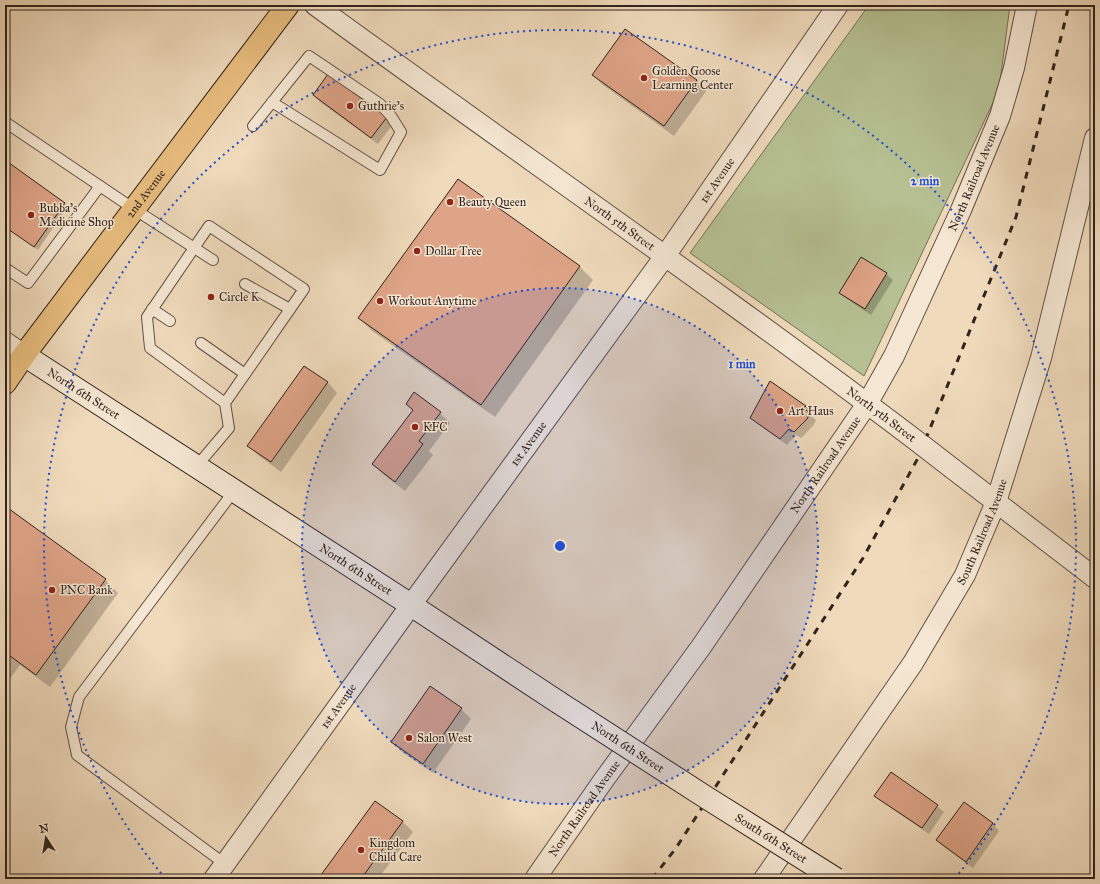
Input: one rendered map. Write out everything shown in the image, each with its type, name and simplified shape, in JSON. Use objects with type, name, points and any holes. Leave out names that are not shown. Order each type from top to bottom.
[{"type":"main road","name":"2nd Avenue","points":[[5,383],[24,355],[288,5]]},
{"type":"street","name":"North 5th Street","points":[[315,5],[665,256],[874,409],[1095,578]]},
{"type":"street","name":"1st Avenue","points":[[220,872],[411,605],[665,256],[838,5]]},
{"type":"street","name":"North Railroad Avenue","points":[[535,879],[603,780],[874,409],[894,356],[952,231],[1000,116],[1014,68],[1027,5]]},
{"type":"street","name":"South Railroad Avenue","points":[[764,879],[913,663],[965,575],[996,502],[1041,358],[1095,138]]},
{"type":"street","name":"North 6th Street","points":[[5,342],[707,798]]},
{"type":"street","name":"South 6th Street","points":[[707,798],[836,879]]},
{"type":"lane","points":[[253,126],[272,102],[309,56],[380,104],[391,116],[401,132],[380,170],[272,102]]},
{"type":"lane","points":[[5,122],[213,260]]},
{"type":"lane","points":[[5,268],[28,284],[100,186]]},
{"type":"lane","points":[[196,466],[229,428],[225,403],[150,348],[147,317],[209,226],[304,289],[225,403]]},
{"type":"lane","points":[[245,284],[290,309]]},
{"type":"lane","points":[[152,309],[170,321]]},
{"type":"lane","points":[[201,343],[246,374]]},
{"type":"lane","points":[[220,872],[77,755],[71,727],[79,697],[234,491]]},
{"type":"green space","points":[[869,5],[1010,5],[999,90],[864,376],[690,253]]},
{"type":"building","name":"Golden Goose Learning Center","points":[[625,29],[697,80],[664,126],[592,75]]},
{"type":"building","name":"Guthrie's","points":[[328,74],[387,117],[371,138],[313,95]]},
{"type":"building","name":"Bubba's Medicine Shop","points":[[5,160],[65,203],[34,247],[5,227]]},
{"type":"building","points":[[458,179],[580,266],[481,405],[358,318]]},
{"type":"building","points":[[861,257],[887,273],[865,309],[839,293]]},
{"type":"building","points":[[304,366],[328,382],[271,462],[247,446]]},
{"type":"building","name":"Art Haus","points":[[770,381],[806,406],[803,408],[810,413],[807,419],[794,432],[789,429],[780,439],[750,418]]},
{"type":"building","name":"KFC","points":[[414,392],[441,412],[419,441],[423,444],[395,482],[372,464],[413,410],[406,404]]},
{"type":"building","name":"PNC Bank","points":[[5,506],[106,579],[36,675],[6,653],[5,654]]},
{"type":"building","points":[[430,686],[462,708],[423,764],[391,742]]},
{"type":"building","points":[[891,772],[938,805],[922,828],[874,796]]},
{"type":"building","name":"Kingdom Child Care","points":[[375,801],[403,821],[361,879],[318,879]]},
{"type":"building","points":[[964,802],[993,823],[966,862],[936,840]]},
{"type":"railway","points":[[652,879],[676,848],[863,558],[918,458],[1016,217],[1069,5]]},
{"type":"place","name":"Golden Goose Learning Center","points":[[644,78]]},
{"type":"place","name":"Guthrie's","points":[[350,106]]},
{"type":"place","name":"Beauty Queen","points":[[450,202]]},
{"type":"place","name":"Bubba's Medicine Shop","points":[[31,215]]},
{"type":"place","name":"Dollar Tree","points":[[417,251]]},
{"type":"place","name":"Circle K","points":[[211,297]]},
{"type":"place","name":"Workout Anytime","points":[[380,301]]},
{"type":"place","name":"Art Haus","points":[[780,411]]},
{"type":"place","name":"KFC","points":[[415,427]]},
{"type":"place","name":"PNC Bank","points":[[52,590]]},
{"type":"place","name":"Salon West","points":[[409,738]]},
{"type":"place","name":"Kingdom Child Care","points":[[361,850]]}]
